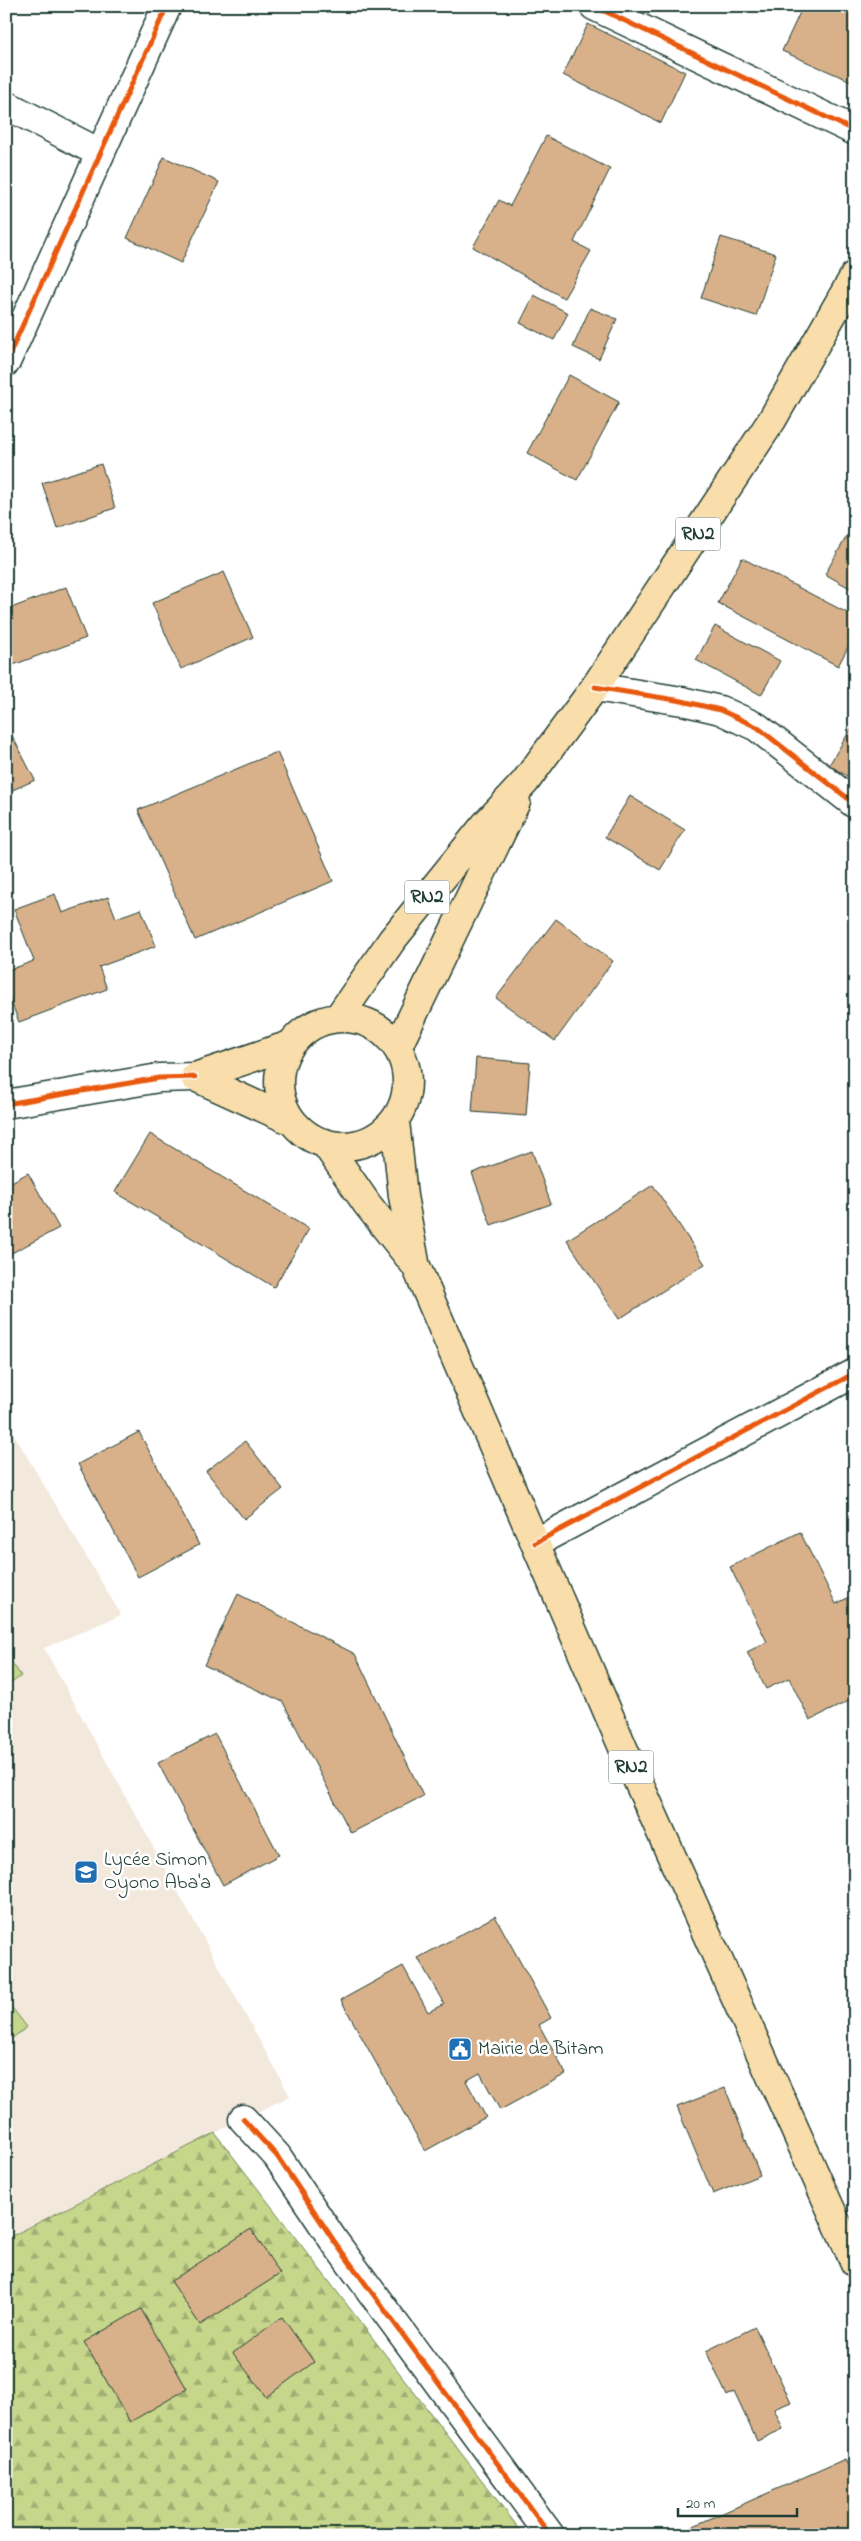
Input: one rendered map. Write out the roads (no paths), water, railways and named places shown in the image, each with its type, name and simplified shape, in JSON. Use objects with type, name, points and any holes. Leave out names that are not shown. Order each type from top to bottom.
[{"type":"highway","name":"RN2","points":[[338,1018],[392,940],[484,826],[525,782],[595,687],[772,420],[855,275]]},
{"type":"highway","name":"RN2","points":[[398,1046],[499,840],[525,782]]},
{"type":"highway","points":[[338,1018],[355,1018],[372,1024],[398,1046],[405,1064],[408,1084],[405,1103],[395,1121],[381,1134],[364,1143],[344,1146],[325,1143],[307,1135],[292,1121],[283,1104],[279,1084],[280,1065],[290,1045],[302,1032],[319,1022],[338,1018]]},
{"type":"highway","points":[[195,1078],[290,1045]]},
{"type":"highway","points":[[195,1078],[292,1121]]},
{"type":"highway","name":"RN2","points":[[395,1121],[400,1173],[416,1266],[627,1757],[855,2264]]},
{"type":"highway","name":"RN2","points":[[325,1143],[367,1204],[416,1266]]},
{"type":"street","points":[[6,362],[167,6]]},
{"type":"street","points":[[594,6],[855,131]]},
{"type":"street","points":[[6,106],[100,153]]},
{"type":"street","points":[[595,687],[682,701],[720,710],[757,726],[855,804]]},
{"type":"street","points":[[6,1104],[159,1078],[195,1078]]},
{"type":"street","points":[[535,1543],[855,1373]]},
{"type":"street","points":[[243,2119],[277,2156],[334,2241],[550,2535]]},
{"type":"place","name":"Lycée Simon Oyono Aba'a","points":[[86,1872]]},
{"type":"place","name":"Mairie de Bitam","points":[[460,2049]]}]
